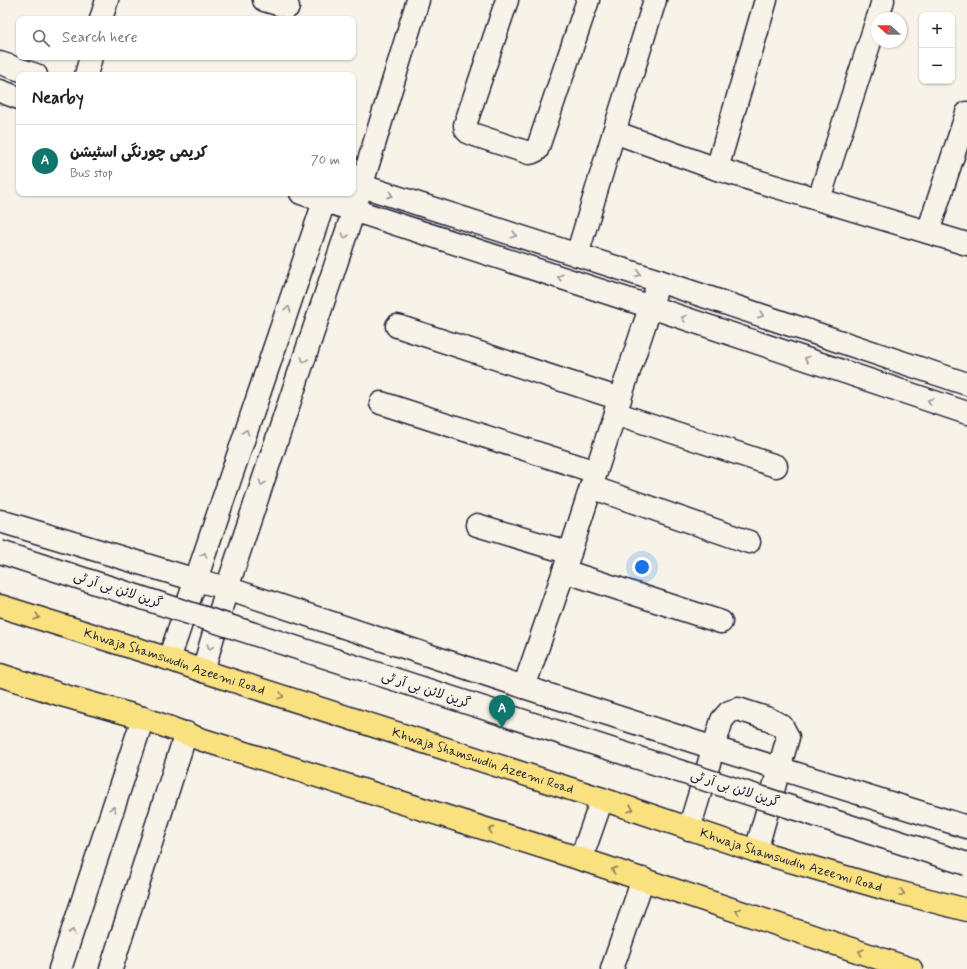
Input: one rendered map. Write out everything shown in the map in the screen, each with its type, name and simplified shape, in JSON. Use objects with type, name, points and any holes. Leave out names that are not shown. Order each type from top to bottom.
[{"type":"main road","name":"Khwaja Shamsuudin Azeemi Road","points":[[0,606],[169,658],[203,671],[602,799],[756,851],[886,889],[967,910]]},
{"type":"main road","points":[[0,675],[65,696],[143,718],[200,739],[643,879],[911,969]]},
{"type":"street","points":[[102,16],[106,0]]},
{"type":"street","points":[[264,0],[288,7]]},
{"type":"street","points":[[418,0],[357,185],[659,281],[967,384]]},
{"type":"street","points":[[507,0],[466,125],[466,130],[469,133],[529,153],[537,150],[588,0]]},
{"type":"street","points":[[577,255],[656,0]]},
{"type":"street","points":[[717,169],[766,0]]},
{"type":"street","points":[[880,12],[884,0]]},
{"type":"street","points":[[819,199],[871,38]]},
{"type":"street","points":[[87,72],[90,60]]},
{"type":"street","points":[[0,63],[27,72]]},
{"type":"street","points":[[0,91],[16,97]]},
{"type":"street","points":[[928,232],[967,113]]},
{"type":"street","points":[[614,132],[717,169],[967,244]]},
{"type":"street","points":[[203,671],[227,588],[354,210],[356,196]]},
{"type":"street","points":[[169,658],[326,197],[354,210],[651,307],[967,413]]},
{"type":"street","points":[[524,687],[567,562],[659,281]]},
{"type":"street","points":[[397,326],[618,406],[776,466]]},
{"type":"street","points":[[381,403],[594,479],[749,542]]},
{"type":"street","points":[[0,521],[227,588],[524,687],[967,827]]},
{"type":"street","points":[[477,525],[721,622]]},
{"type":"street","name":"گرین لائن بی آر ٹی","points":[[0,552],[967,864]]},
{"type":"street","points":[[689,829],[722,720],[729,712],[738,709],[769,719],[782,726],[788,737],[756,851]]},
{"type":"street","points":[[60,969],[143,718]]},
{"type":"street","points":[[111,969],[186,733]]},
{"type":"street","points":[[581,859],[602,799]]},
{"type":"street","points":[[612,969],[643,879]]},
{"type":"place","name":"کریمی چورنگی اسٹیشن","points":[[502,728]]}]
